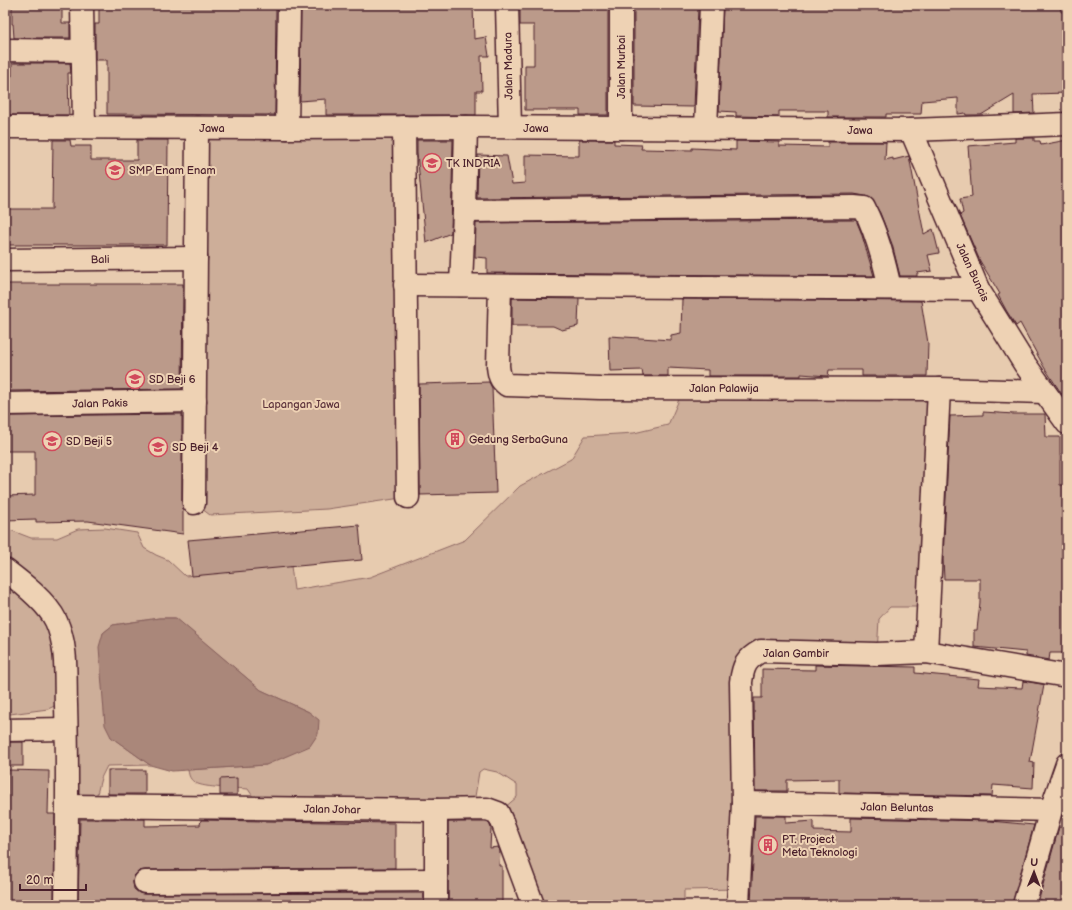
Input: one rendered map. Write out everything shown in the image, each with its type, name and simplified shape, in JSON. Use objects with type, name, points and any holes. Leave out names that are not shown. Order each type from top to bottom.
[{"type":"street","points":[[82,5],[84,127]]},
{"type":"street","points":[[287,128],[289,5]]},
{"type":"street","name":"Jalan Madura","points":[[507,5],[510,127]]},
{"type":"street","name":"Jalan Murbai","points":[[621,5],[621,128]]},
{"type":"street","points":[[706,128],[711,5]]},
{"type":"street","points":[[5,50],[82,51]]},
{"type":"street","name":"Jawa","points":[[5,127],[510,127],[911,130],[1067,124]]},
{"type":"street","points":[[404,127],[408,497]]},
{"type":"street","points":[[461,285],[466,127]]},
{"type":"street","points":[[194,503],[197,128]]},
{"type":"street","name":"Jalan Buncis","points":[[911,130],[978,289],[1024,363],[1067,423]]},
{"type":"street","points":[[464,211],[864,208],[870,220],[886,268],[890,288]]},
{"type":"street","name":"Bali","points":[[5,260],[196,258]]},
{"type":"street","points":[[405,285],[978,289]]},
{"type":"street","name":"Jalan Palawija","points":[[500,286],[498,366],[499,376],[507,385],[608,388],[939,389],[1044,392]]},
{"type":"street","points":[[926,652],[939,389]]},
{"type":"street","name":"Jalan Pakis","points":[[5,404],[195,401]]},
{"type":"street","points":[[5,570],[44,604],[55,619],[61,634],[65,655],[68,806],[66,905]]},
{"type":"street","name":"Jalan Gambir","points":[[738,905],[742,803],[741,682],[743,669],[750,657],[761,651],[877,654],[926,652],[1067,676]]},
{"type":"street","points":[[5,730],[66,729]]},
{"type":"street","points":[[1024,905],[1051,810],[1067,764]]},
{"type":"street","name":"Jalan Beluntas","points":[[742,803],[1051,810]]},
{"type":"street","name":"Jalan Johar","points":[[68,806],[436,810],[487,809],[498,813],[533,905]]},
{"type":"street","points":[[436,810],[436,905]]},
{"type":"street","points":[[144,882],[436,880]]},
{"type":"green space","name":"Lapangan Jawa","points":[[404,127],[408,497],[327,509],[210,515],[194,503],[197,128]]},
{"type":"green space","points":[[684,388],[939,389],[928,607],[890,607],[879,619],[877,654],[750,657],[739,889],[684,890],[684,905],[533,905],[498,813],[517,797],[517,785],[497,772],[483,769],[479,772],[473,809],[252,808],[252,795],[248,789],[200,785],[192,781],[188,770],[266,765],[309,712],[261,690],[175,618],[159,618],[113,625],[103,633],[111,737],[150,765],[107,766],[101,778],[94,806],[68,806],[65,701],[48,709],[10,714],[5,713],[5,528],[31,538],[57,538],[78,529],[105,528],[137,533],[144,548],[168,560],[185,576],[291,566],[294,590],[370,577],[465,540],[520,486],[571,459],[585,436],[634,433],[668,425]]},
{"type":"shaded area","points":[[159,618],[176,618],[261,690],[309,712],[319,720],[318,734],[310,746],[266,765],[172,771],[150,765],[111,737],[105,725],[99,647],[103,633],[113,625]]},
{"type":"building","points":[[12,5],[62,5],[62,23],[70,23],[70,38],[14,38]]},
{"type":"building","points":[[99,5],[276,5],[275,115],[107,114],[107,60],[95,60],[95,24],[99,24]]},
{"type":"building","points":[[301,5],[473,5],[474,39],[486,37],[489,56],[481,56],[482,91],[476,91],[476,115],[326,115],[326,99],[300,101]]},
{"type":"building","points":[[520,5],[608,5],[608,115],[580,115],[580,110],[525,110],[525,65],[534,65],[534,25],[520,25]]},
{"type":"building","points":[[634,5],[671,5],[671,7],[698,8],[694,107],[634,106]]},
{"type":"building","points":[[723,5],[1060,5],[1061,12],[1067,11],[1067,93],[1033,94],[1034,113],[1014,114],[1014,95],[981,115],[966,115],[965,113],[958,114],[958,98],[922,101],[921,114],[886,114],[886,117],[828,117],[828,111],[779,111],[779,117],[736,116],[736,112],[719,111]]},
{"type":"building","points":[[12,63],[70,63],[71,73],[68,73],[69,115],[5,115],[5,76],[12,76]]},
{"type":"building","points":[[1015,138],[1034,138],[1034,141],[1040,141],[1041,145],[1067,140],[1067,402],[1044,367],[1020,323],[1016,326],[1006,310],[998,295],[1000,294],[980,261],[960,215],[963,213],[960,199],[972,197],[968,146],[1015,142]]},
{"type":"building","points":[[53,140],[70,140],[71,146],[91,146],[91,160],[137,160],[137,140],[168,140],[167,245],[5,245],[5,209],[52,209]]},
{"type":"building","points":[[417,140],[453,140],[451,233],[426,243],[417,153]]},
{"type":"building","points":[[579,140],[614,140],[614,144],[642,145],[641,149],[692,150],[692,148],[736,150],[736,141],[779,142],[779,146],[828,147],[828,142],[886,142],[885,160],[893,158],[893,160],[909,156],[924,234],[933,229],[939,253],[928,255],[932,271],[917,273],[917,276],[900,276],[892,244],[880,213],[871,198],[854,194],[477,198],[478,155],[507,156],[512,184],[525,183],[525,155],[579,156]]},
{"type":"building","points":[[856,220],[874,276],[487,273],[487,258],[475,257],[476,223]]},
{"type":"building","points":[[5,284],[183,284],[182,389],[8,391],[8,322],[5,322]]},
{"type":"building","points":[[512,298],[579,299],[578,326],[562,330],[553,326],[512,326]]},
{"type":"building","points":[[682,299],[921,301],[928,343],[927,376],[862,376],[862,370],[829,370],[828,376],[801,374],[801,376],[708,376],[708,370],[668,368],[668,376],[643,376],[642,370],[610,371],[609,336],[671,340],[671,335],[681,333]]},
{"type":"building","name":"Gedung SerbaGuna","points":[[489,382],[492,388],[496,493],[420,495],[419,384]]},
{"type":"building","points":[[983,412],[1045,414],[1046,437],[1060,437],[1060,485],[1067,485],[1067,653],[1050,653],[1049,660],[1026,656],[1026,652],[974,647],[974,630],[977,630],[980,602],[980,579],[944,579],[943,559],[950,416],[983,415]]},
{"type":"building","points":[[182,414],[183,534],[88,521],[36,522],[36,519],[5,520],[5,496],[35,495],[35,451],[5,451],[5,418],[8,418],[8,416]]},
{"type":"building","points":[[359,525],[362,560],[192,576],[188,540]]},
{"type":"building","points":[[815,665],[915,667],[915,673],[979,679],[978,686],[1022,688],[1023,681],[1047,685],[1044,685],[1030,762],[1034,763],[1033,788],[993,785],[992,796],[839,793],[839,779],[787,780],[787,791],[755,791],[754,698],[762,698],[762,669],[815,670]]},
{"type":"building","points":[[5,742],[23,742],[23,766],[5,766]]},
{"type":"building","points":[[8,770],[49,771],[48,814],[55,814],[54,905],[5,905],[5,877],[7,877]]},
{"type":"building","points":[[108,770],[145,770],[145,794],[108,794]]},
{"type":"building","points":[[237,778],[237,795],[220,795],[220,779]]},
{"type":"building","points":[[755,816],[786,816],[786,823],[814,821],[814,831],[851,832],[851,818],[990,821],[1034,825],[1012,905],[751,905]]},
{"type":"building","points":[[80,819],[145,819],[145,826],[200,825],[201,820],[395,823],[395,868],[145,870],[139,871],[134,876],[134,889],[139,893],[145,894],[424,893],[424,905],[176,905],[176,901],[136,901],[136,905],[78,905]]},
{"type":"building","points":[[448,822],[489,823],[491,828],[490,848],[498,847],[500,851],[499,866],[502,866],[502,905],[448,905]]},
{"type":"building","points":[[1059,827],[1067,828],[1067,905],[1056,905],[1039,899]]},
{"type":"place","name":"TK INDRIA","points":[[432,163]]},
{"type":"place","name":"SMP Enam Enam","points":[[115,170]]},
{"type":"place","name":"SD Beji 6","points":[[135,379]]},
{"type":"place","name":"Gedung SerbaGuna","points":[[455,439]]},
{"type":"place","name":"SD Beji 5","points":[[52,441]]},
{"type":"place","name":"SD Beji 4","points":[[158,447]]},
{"type":"place","name":"PT. Project Meta Teknologi","points":[[768,845]]}]
